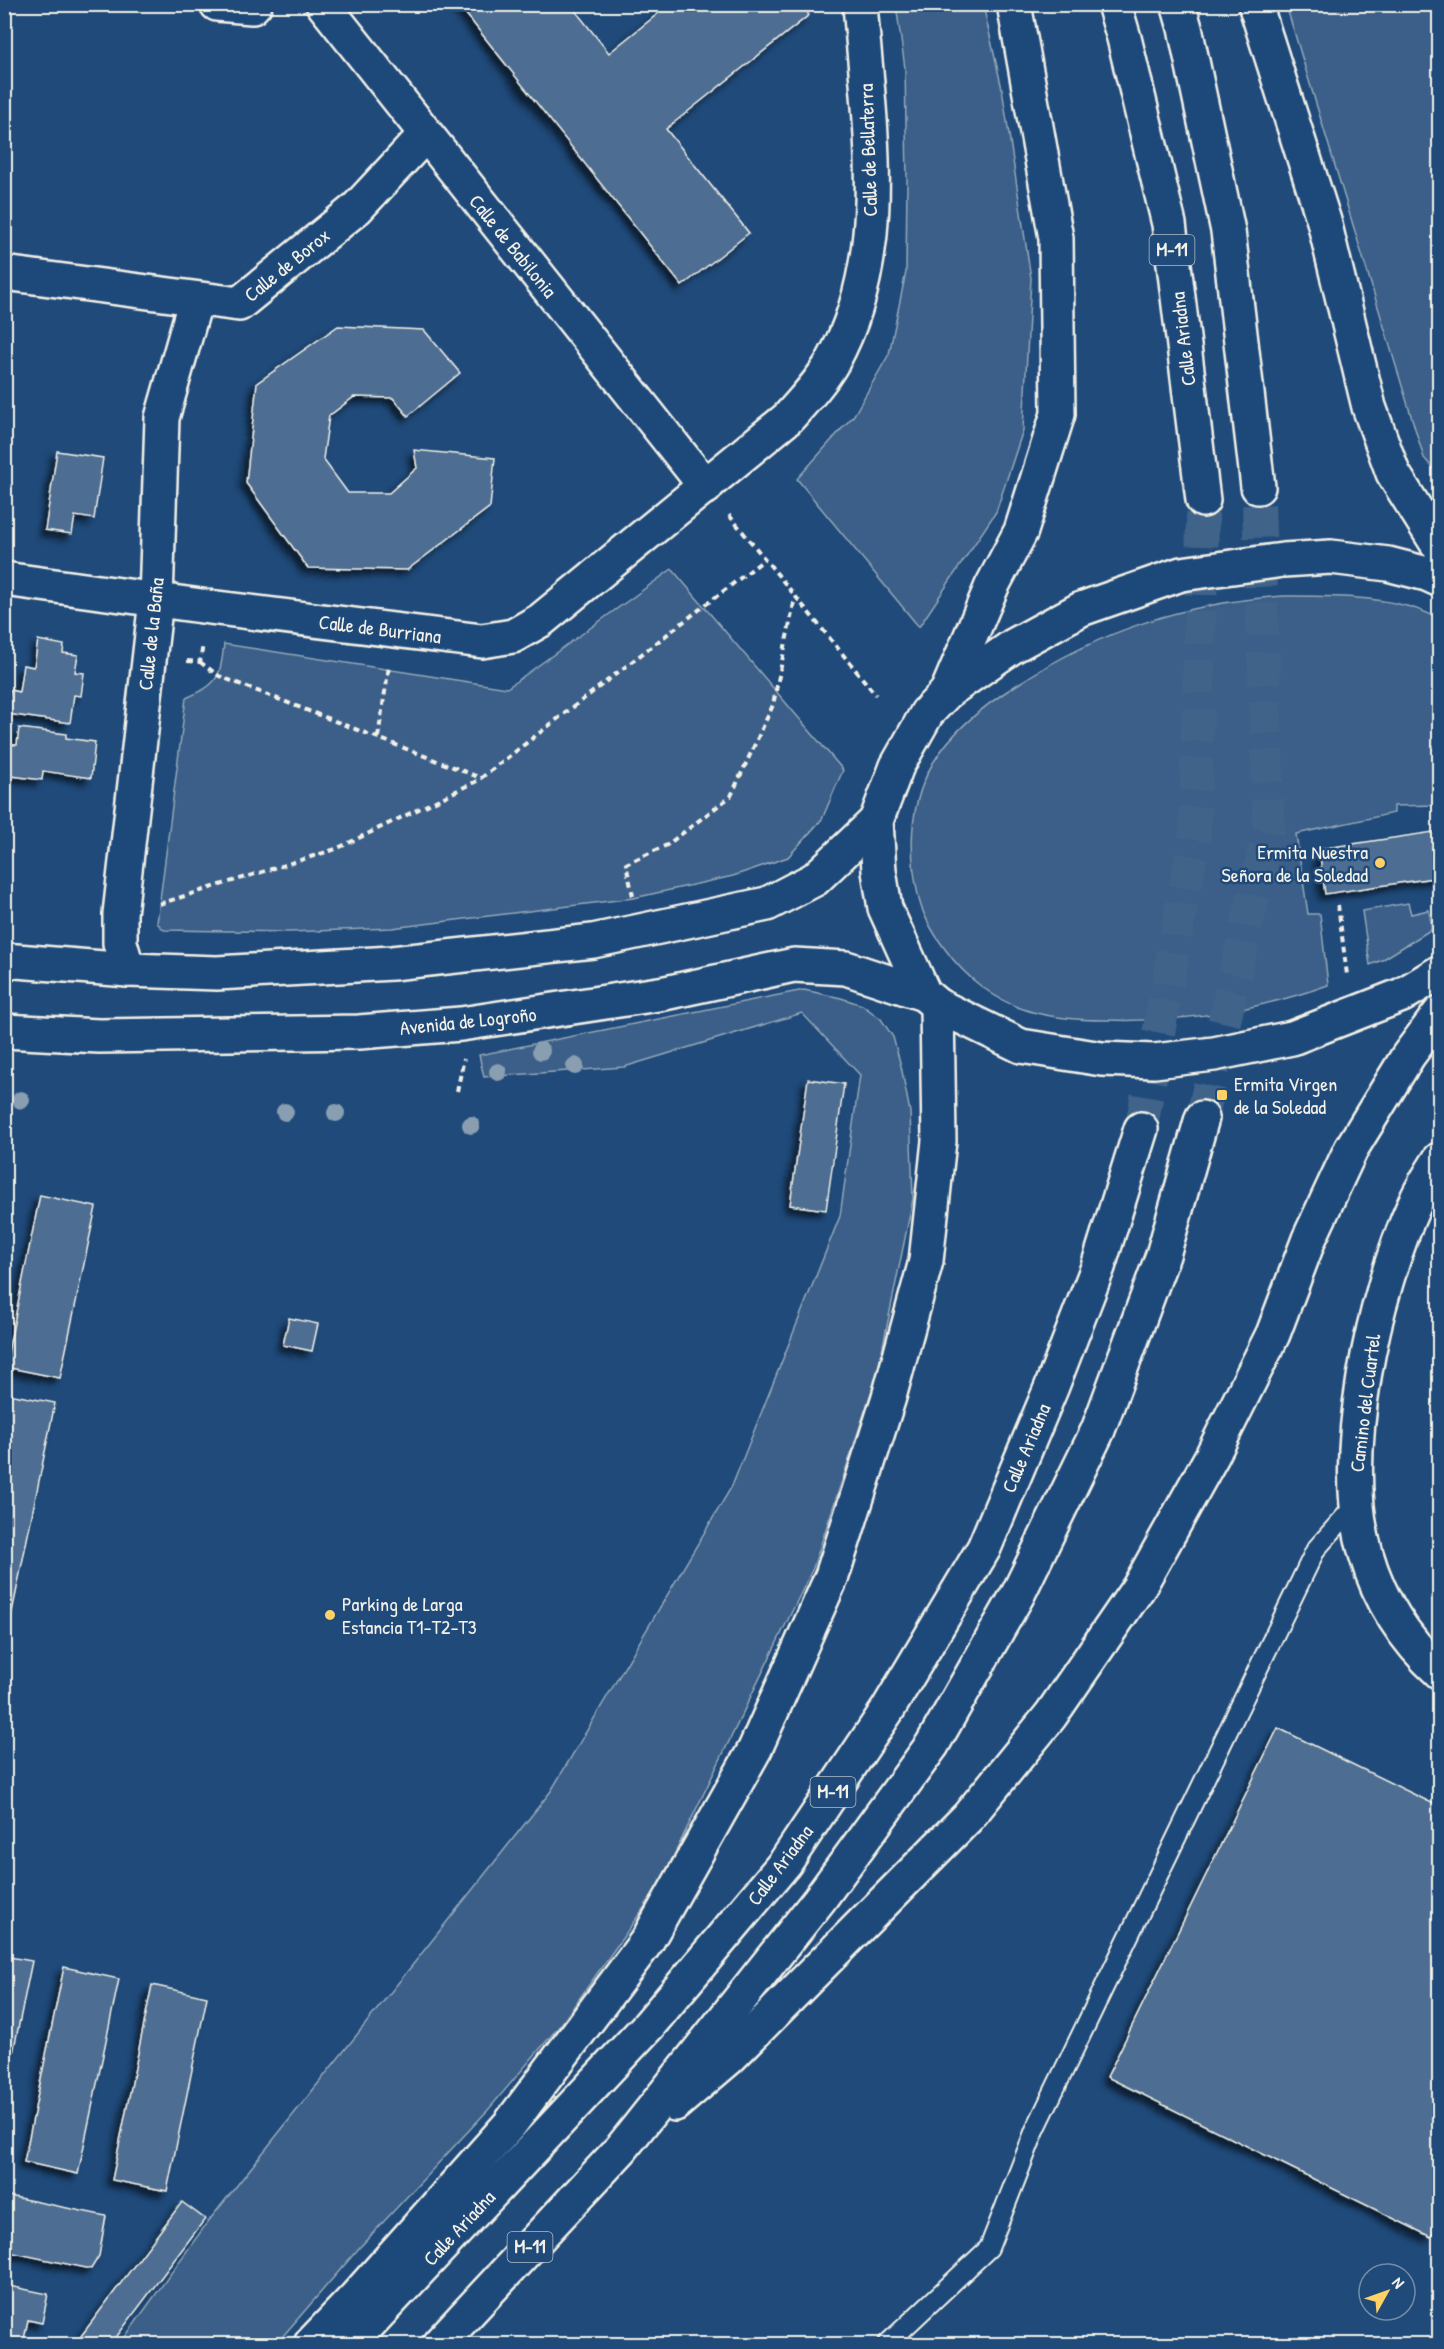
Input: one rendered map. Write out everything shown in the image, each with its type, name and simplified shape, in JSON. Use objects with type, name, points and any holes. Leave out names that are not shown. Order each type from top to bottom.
[{"type":"main road","points":[[217,4],[252,7],[255,4]]},
{"type":"main road","name":"Calle de Babilonia","points":[[323,4],[706,487]]},
{"type":"main road","name":"Calle de Bellaterra","points":[[706,487],[788,418],[811,393],[833,361],[858,300],[867,252],[872,206],[872,165],[860,4]]},
{"type":"main road","points":[[947,692],[992,586],[1022,531],[1058,414],[1056,238],[1014,4]]},
{"type":"main road","name":"Calle Ariadna","points":[[1114,4],[1169,224],[1203,501]]},
{"type":"main road","points":[[1178,4],[1227,231],[1258,487]]},
{"type":"main road","points":[[1255,4],[1324,220],[1369,407],[1393,473],[1440,548]]},
{"type":"main road","name":"Calle de Borox","points":[[4,273],[239,304],[357,208],[425,135]]},
{"type":"main road","name":"Calle de la Baña","points":[[128,970],[120,943],[120,914],[156,600],[162,418],[196,299]]},
{"type":"main road","name":"Calle de Burriana","points":[[4,579],[394,631],[482,640],[513,636],[541,620],[706,487]]},
{"type":"main road","points":[[311,2344],[356,2298],[510,2124],[640,1950],[754,1749],[832,1576],[889,1397],[926,1261],[939,1141],[930,999],[885,908],[879,871],[876,821],[897,766],[927,713],[947,692],[1013,646],[1081,609],[1181,574],[1283,560],[1331,557],[1388,564],[1427,574],[1440,580]]},
{"type":"main road","points":[[4,960],[128,970],[217,973],[392,963],[593,940],[767,904],[815,879],[876,821]]},
{"type":"main road","name":"Avenida de Logroño","points":[[4,1031],[99,1036],[360,1032],[461,1024],[665,993],[794,965],[846,968],[930,999],[1021,1046],[1102,1059],[1154,1061],[1214,1054],[1292,1038],[1402,994],[1440,972]]},
{"type":"main road","points":[[621,2149],[729,2058],[960,1826],[1051,1715],[1139,1587],[1189,1497],[1273,1334],[1310,1239],[1351,1149],[1408,1056],[1440,1013]]},
{"type":"main road","name":"M-11","points":[[439,2344],[621,2149],[819,1900],[932,1745],[1018,1594],[1098,1430],[1163,1255],[1202,1118]]},
{"type":"main road","name":"Calle Ariadna","points":[[350,2344],[649,2025],[785,1863],[888,1709],[984,1548],[1052,1386],[1094,1278],[1141,1129]]},
{"type":"main road","name":"Camino del Cuartel","points":[[1440,1159],[1415,1202],[1381,1301],[1368,1354],[1355,1469],[1356,1503],[1366,1553],[1385,1603],[1406,1634],[1440,1672]]},
{"type":"lane","points":[[887,2344],[988,2248],[1035,2130],[1316,1549],[1356,1503]]},
{"type":"path","points":[[706,487],[876,695]]},
{"type":"path","points":[[154,909],[160,903],[336,849],[481,778],[765,559]]},
{"type":"path","points":[[635,903],[626,864],[667,845],[731,796],[773,705],[794,603],[797,599]]},
{"type":"path","points":[[378,736],[394,631]]},
{"type":"path","points":[[200,662],[204,642]]},
{"type":"path","points":[[183,660],[200,662],[219,676],[481,778]]},
{"type":"path","points":[[1338,905],[1347,975]]},
{"type":"path","points":[[457,1091],[464,1058]]},
{"type":"shaded area","points":[[896,5],[983,5],[1002,89],[1031,278],[1023,430],[996,512],[919,627],[797,479],[854,415],[889,354],[906,272],[905,68]]},
{"type":"shaded area","points":[[1286,5],[1439,5],[1439,475],[1424,458]]},
{"type":"shaded area","points":[[672,569],[843,770],[822,819],[788,857],[733,876],[634,898],[392,928],[289,932],[164,930],[157,923],[186,698],[205,689],[216,679],[224,644],[507,688]]},
{"type":"shaded area","points":[[1284,596],[1364,598],[1404,605],[1439,619],[1439,805],[1394,806],[1394,813],[1296,834],[1308,914],[1320,914],[1328,985],[1273,1002],[1218,1013],[1133,1020],[1076,1019],[1038,1013],[1016,1007],[982,987],[953,959],[928,923],[922,909],[915,878],[912,844],[919,794],[933,763],[950,739],[971,718],[1018,684],[1081,648],[1113,634],[1145,622],[1212,605]]},
{"type":"shaded area","points":[[1408,903],[1411,914],[1429,910],[1432,929],[1370,965],[1362,911]]},
{"type":"shaded area","points":[[804,990],[862,1005],[881,1019],[893,1037],[910,1112],[913,1199],[877,1375],[813,1568],[658,1888],[562,2023],[488,2110],[360,2247],[276,2344],[120,2344],[207,2223],[551,1791],[732,1486],[840,1216],[860,1075],[802,1013],[624,1067],[484,1077],[479,1055]]},
{"type":"building","points":[[458,4],[570,4],[609,53],[670,4],[801,4],[809,15],[666,129],[749,233],[682,286]]},
{"type":"building","points":[[338,326],[424,330],[460,373],[408,416],[393,398],[354,397],[329,416],[323,459],[348,493],[389,493],[417,468],[414,450],[495,458],[490,507],[407,570],[308,568],[246,483],[257,383]]},
{"type":"building","points":[[57,451],[103,458],[94,519],[75,516],[72,534],[45,530]]},
{"type":"building","points":[[38,640],[64,645],[63,653],[78,655],[75,672],[84,673],[81,696],[74,695],[70,723],[7,714],[10,690],[19,692],[23,665],[34,667]]},
{"type":"building","points":[[19,728],[66,734],[66,738],[95,742],[91,778],[43,771],[42,780],[4,775],[4,744],[17,745]]},
{"type":"building","name":"Ermita Nuestra Señora de la Soledad","points":[[1440,831],[1440,877],[1325,894],[1319,849]]},
{"type":"building","points":[[808,1079],[844,1084],[826,1210],[790,1205]]},
{"type":"building","points":[[40,1195],[96,1207],[60,1378],[5,1367]]},
{"type":"building","points":[[289,1318],[318,1324],[312,1351],[283,1345]]},
{"type":"building","points":[[4,1393],[55,1403],[9,1627],[4,1626]]},
{"type":"building","points":[[1278,1728],[1440,1807],[1440,2219],[1431,2237],[1107,2077]]},
{"type":"building","points":[[4,1956],[32,1961],[4,2097]]},
{"type":"building","points":[[64,1967],[119,1979],[78,2174],[24,2162]]},
{"type":"building","points":[[152,1985],[207,1997],[167,2191],[112,2180]]},
{"type":"building","points":[[4,2195],[106,2216],[99,2256],[91,2269],[4,2251]]},
{"type":"building","points":[[182,2202],[205,2219],[111,2344],[75,2344]]},
{"type":"building","points":[[4,2285],[48,2294],[42,2323],[28,2320],[23,2344],[4,2341]]},
{"type":"tunnel","points":[[1202,1118],[1269,829],[1258,487]]},
{"type":"tunnel","points":[[1141,1129],[1195,834],[1203,500]]},
{"type":"place","name":"Ermita Nuestra Señora de la Soledad","points":[[1380,863]]},
{"type":"place","name":"Ermita Virgen de la Soledad","points":[[1222,1095]]},
{"type":"place","name":"Parking de Larga Estancia T1-T2-T3","points":[[330,1615]]}]
